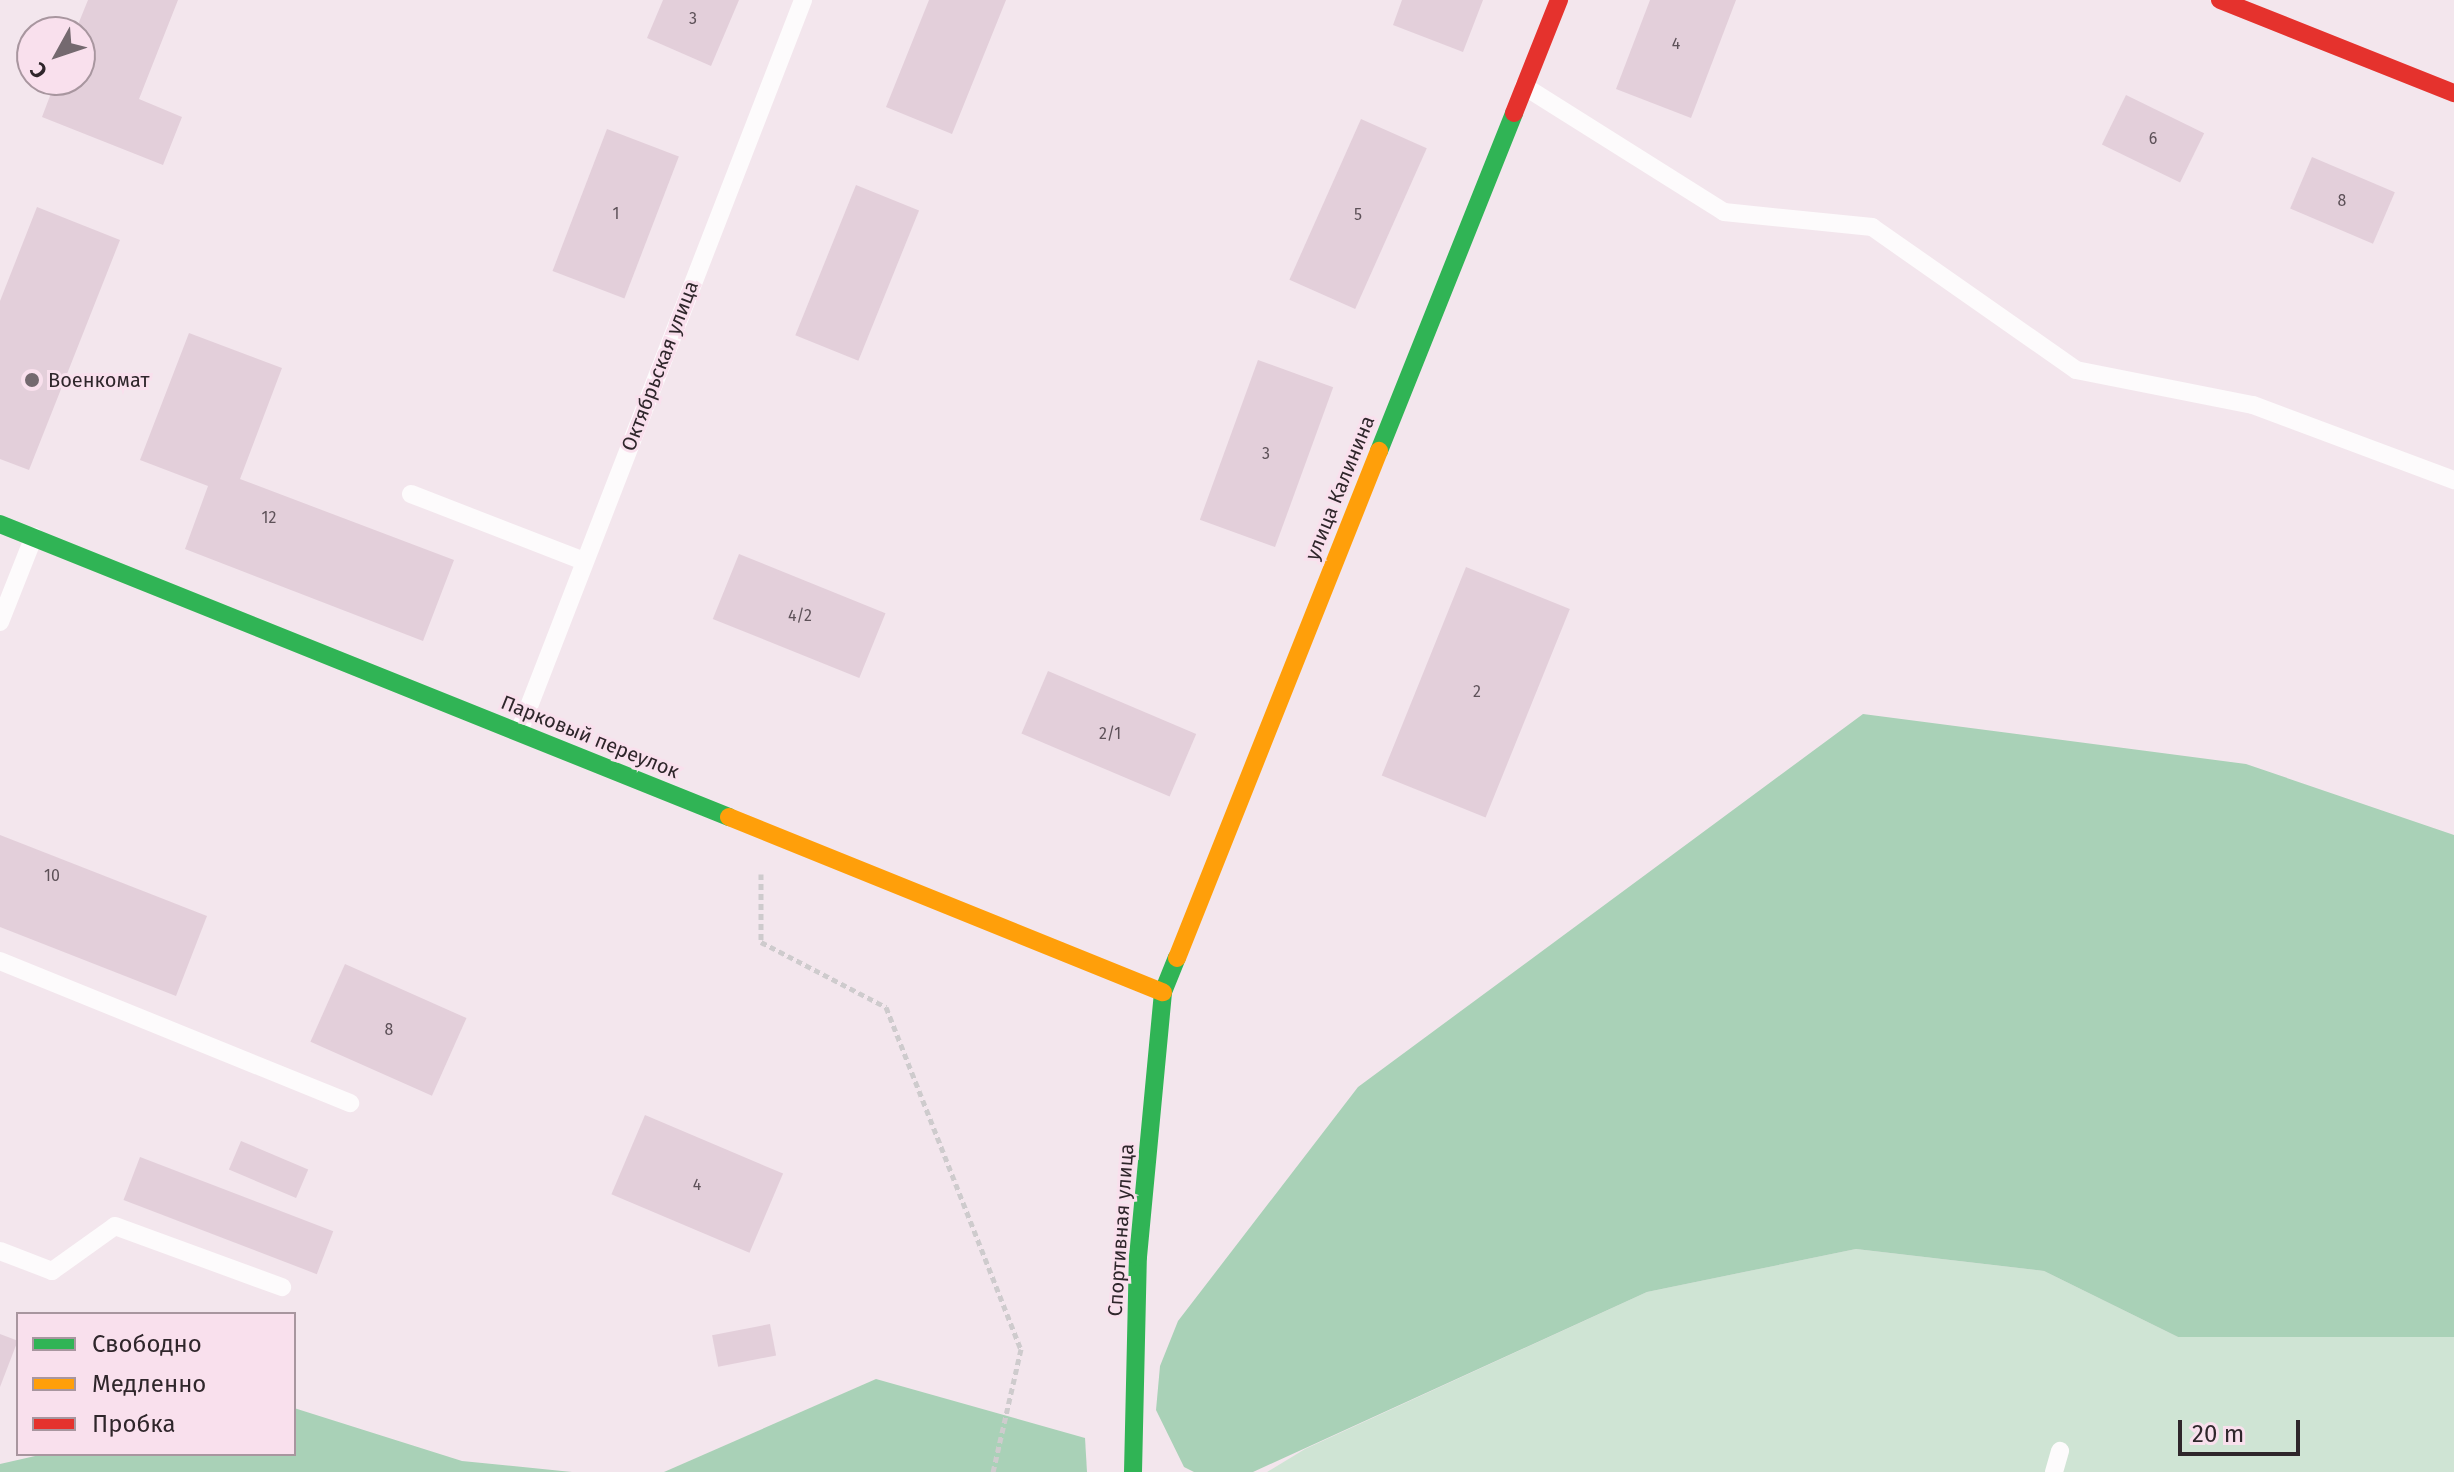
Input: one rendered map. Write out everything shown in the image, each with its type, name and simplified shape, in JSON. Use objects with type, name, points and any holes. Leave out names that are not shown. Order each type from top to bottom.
[{"type":"street","name":"улица Калинина","points":[[1163,992],[1559,0]]},
{"type":"street","points":[[2220,0],[2454,93]]},
{"type":"street","name":"Парковый переулок","points":[[0,524],[1163,992]]},
{"type":"street","name":"Спортивная улица","points":[[1133,1472],[1138,1257],[1163,992]]},
{"type":"lane","name":"Октябрьская улица","points":[[519,732],[803,0]]},
{"type":"lane","points":[[1524,86],[1724,212],[1872,227],[2076,370],[2253,405],[2454,480]]},
{"type":"lane","points":[[411,494],[584,561]]},
{"type":"lane","points":[[0,622],[34,536]]},
{"type":"lane","points":[[0,961],[350,1103]]},
{"type":"lane","points":[[0,1251],[52,1271],[115,1226],[282,1287]]},
{"type":"lane","points":[[2054,1472],[2060,1451]]},
{"type":"path","points":[[761,830],[761,942],[886,1007],[1021,1349],[993,1472]]},
{"type":"green space","points":[[1863,714],[2246,764],[2454,835],[2454,1337],[2178,1337],[2044,1271],[1856,1249],[1647,1292],[1253,1472],[1194,1472],[1184,1467],[1156,1410],[1160,1366],[1178,1321],[1358,1087]]},
{"type":"green space","points":[[1856,1249],[2044,1271],[2178,1337],[2454,1337],[2454,1472],[1267,1472],[1305,1449],[1647,1292]]},
{"type":"green space","points":[[876,1379],[1085,1438],[1087,1472],[664,1472]]},
{"type":"green space","points":[[296,1409],[462,1461],[572,1472],[0,1472],[0,1464],[35,1456],[296,1456]]},
{"type":"building","points":[[88,0],[178,0],[139,99],[182,117],[163,165],[42,117],[50,96],[96,96],[96,16],[82,16]]},
{"type":"building","points":[[663,0],[739,0],[711,66],[647,38]]},
{"type":"building","points":[[929,0],[1006,0],[952,134],[886,107]]},
{"type":"building","points":[[1402,0],[1483,0],[1463,52],[1393,25]]},
{"type":"building","points":[[1650,0],[1736,0],[1691,118],[1616,89]]},
{"type":"building","points":[[2126,95],[2204,133],[2180,183],[2102,144]]},
{"type":"building","points":[[1361,119],[1427,148],[1355,309],[1289,280]]},
{"type":"building","points":[[607,129],[679,157],[624,298],[553,271]]},
{"type":"building","points":[[2312,157],[2395,192],[2373,244],[2290,209]]},
{"type":"building","points":[[856,185],[919,210],[858,361],[795,335]]},
{"type":"building","name":"Военкомат","points":[[37,207],[120,240],[29,470],[0,459],[0,301]]},
{"type":"building","points":[[189,333],[282,368],[240,479],[454,560],[423,641],[185,549],[208,486],[140,460]]},
{"type":"building","points":[[1258,360],[1333,387],[1275,547],[1200,520]]},
{"type":"building","points":[[739,554],[885,613],[859,678],[713,619]]},
{"type":"building","points":[[1466,567],[1570,609],[1486,818],[1382,776]]},
{"type":"building","points":[[1048,671],[1196,734],[1170,797],[1021,734]]},
{"type":"building","points":[[0,835],[207,916],[176,996],[0,927]]},
{"type":"building","points":[[345,964],[467,1018],[432,1096],[310,1042]]},
{"type":"building","points":[[645,1115],[783,1174],[749,1253],[611,1194]]},
{"type":"building","points":[[241,1141],[308,1170],[296,1198],[229,1170]]},
{"type":"building","points":[[140,1157],[333,1231],[317,1274],[124,1200]]},
{"type":"building","points":[[770,1324],[776,1355],[718,1367],[712,1335]]},
{"type":"building","points":[[0,1334],[16,1340],[16,1345],[0,1387]]},
{"type":"traffic: fast","points":[[1379,451],[1514,113]]},
{"type":"traffic: fast","points":[[0,524],[729,817]]},
{"type":"traffic: fast","points":[[1133,1472],[1138,1257],[1163,992],[1177,958]]},
{"type":"traffic: slow","points":[[1177,958],[1379,451]]},
{"type":"traffic: slow","points":[[729,817],[1163,992]]},
{"type":"traffic: jam","points":[[1514,113],[1559,0]]},
{"type":"traffic: jam","points":[[2220,0],[2454,93]]},
{"type":"place","name":"Военкомат","points":[[32,380]]}]
